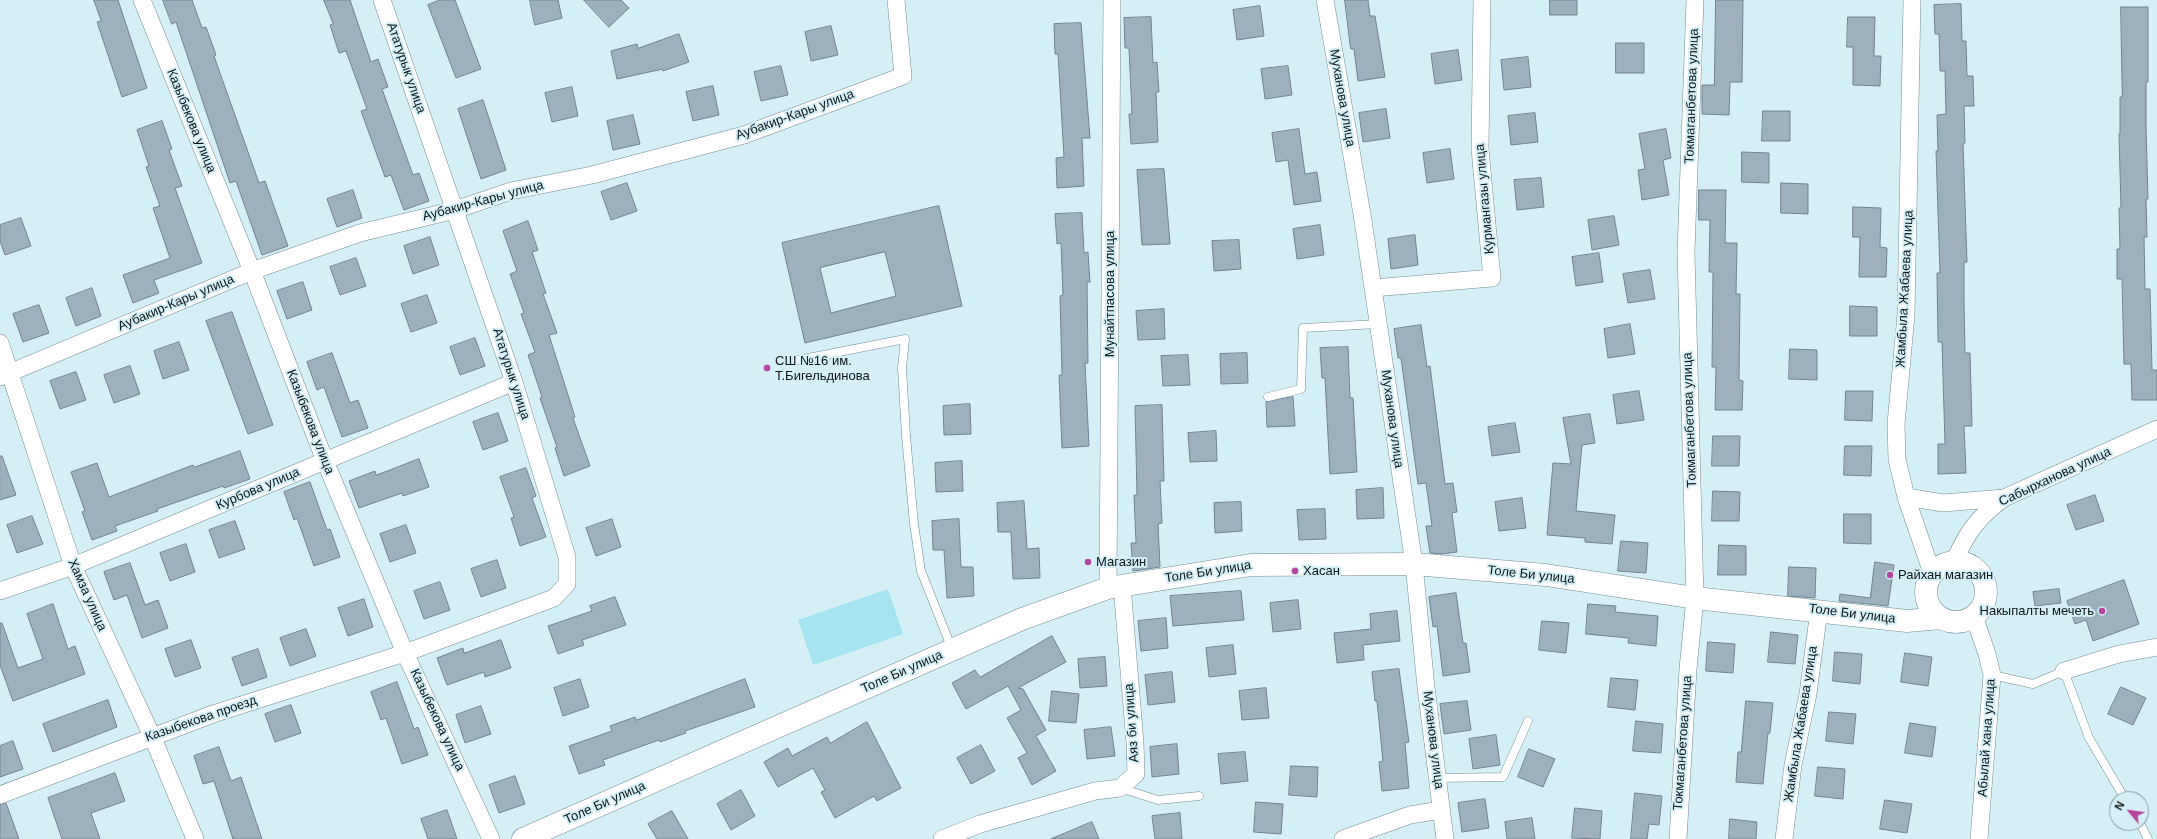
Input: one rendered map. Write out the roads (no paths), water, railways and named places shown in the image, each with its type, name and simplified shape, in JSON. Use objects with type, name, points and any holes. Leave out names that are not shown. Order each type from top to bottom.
[{"type":"street","name":"Казыбекова улица","points":[[142,0],[252,271],[325,461],[405,653],[491,839]]},
{"type":"street","name":"Ататурык улица","points":[[382,0],[514,382],[567,557],[567,584],[554,598],[405,653]]},
{"type":"street","name":"Аубакир-Кары улица","points":[[5,375],[252,271],[360,233],[455,210],[511,191],[592,175],[744,135],[903,76],[896,0]]},
{"type":"street","name":"Мунайтпасова улица","points":[[1112,0],[1115,587]]},
{"type":"street","name":"Муханова улица","points":[[1325,0],[1373,288],[1414,564],[1445,839]]},
{"type":"street","name":"Курмангазы улица","points":[[1373,288],[1492,278],[1480,149],[1482,0]]},
{"type":"street","name":"Токмаганбетова улица","points":[[1678,839],[1688,669],[1695,598],[1686,252],[1695,0]]},
{"type":"street","name":"Жамбыла Жабаева улица","points":[[1912,0],[1906,315],[1896,424],[1897,460],[1906,498],[1932,573]]},
{"type":"street","name":"Хамза улица","points":[[0,342],[5,375],[73,566],[152,736],[195,839]]},
{"type":"street","name":"Курбова улица","points":[[0,591],[73,566],[514,382]]},
{"type":"street","name":"Сабырханова улица","points":[[1954,562],[1965,537],[1973,526],[1986,511],[2004,498],[2157,429]]},
{"type":"street","points":[[1906,498],[1942,503],[2004,498]]},
{"type":"street","points":[[1954,562],[1963,562],[1978,570],[1986,585],[1984,602],[1974,616],[1958,622],[1941,618],[1934,613],[1926,598],[1926,589],[1932,573],[1938,567],[1954,562]]},
{"type":"street","name":"Толе Би улица","points":[[523,839],[1022,618],[1115,587],[1251,565],[1414,564],[1546,575],[1695,598],[1819,610],[1907,621],[1941,618]]},
{"type":"street","name":"Аяз би улица","points":[[1115,587],[1135,743],[1136,774],[1120,788]]},
{"type":"street","name":"Жамбыла Жабаева улица","points":[[1784,839],[1793,764],[1808,694],[1819,610]]},
{"type":"street","name":"Абылай хана улица","points":[[1974,616],[1987,654],[1992,675],[1979,839]]},
{"type":"street","points":[[2064,671],[2119,654],[2157,647]]},
{"type":"street","name":"Казыбекова проезд","points":[[0,795],[213,714],[405,653]]},
{"type":"street","points":[[942,839],[980,824],[1094,791],[1120,788]]},
{"type":"street","points":[[1343,839],[1410,815],[1441,810]]},
{"type":"lane","points":[[1268,397],[1301,389],[1303,328],[1378,324]]},
{"type":"lane","points":[[788,362],[905,339],[902,368],[906,436],[914,524],[921,571],[952,650]]},
{"type":"lane","points":[[1992,675],[2033,684],[2064,671],[2089,738],[2120,791]]},
{"type":"lane","points":[[1437,778],[1503,777],[1528,721]]},
{"type":"lane","points":[[1120,788],[1158,800],[1199,796]]},
{"type":"place","name":"СШ №16 им. Т.Бигельдинова","points":[[767,368]]},
{"type":"place","name":"Магазин","points":[[1088,562]]},
{"type":"place","name":"Хасан","points":[[1295,571]]},
{"type":"place","name":"Райхан магазин","points":[[1890,575]]},
{"type":"place","name":"Накыпалты мечеть","points":[[2102,611]]}]
